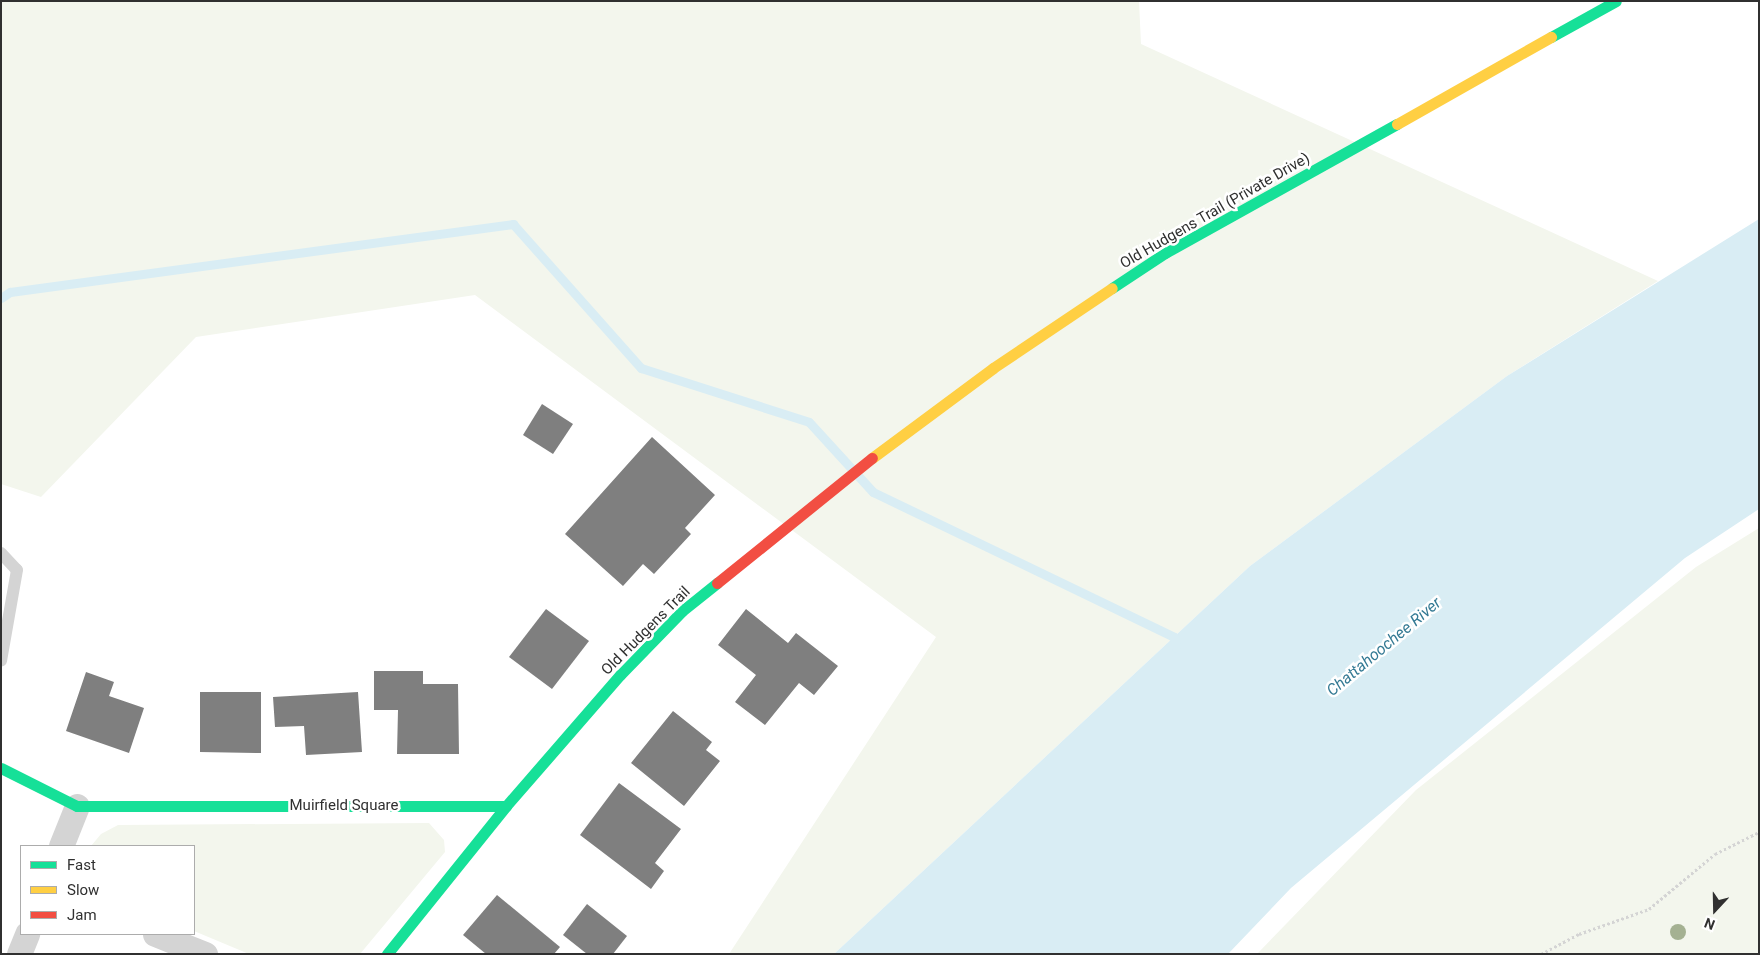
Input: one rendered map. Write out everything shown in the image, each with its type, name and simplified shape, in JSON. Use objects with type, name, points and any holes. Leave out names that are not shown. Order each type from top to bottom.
[{"type":"street","name":"Old Hudgens Trail (Private Drive)","points":[[825,496],[835,486],[993,368],[1165,253],[1616,1]]},
{"type":"street","name":"Old Hudgens Trail","points":[[506,806],[620,675],[682,611],[825,496]]},
{"type":"street","name":"Muirfield Square","points":[[1,768],[77,806],[506,806]]},
{"type":"street","points":[[61,845],[77,806]]},
{"type":"street","points":[[387,954],[506,806]]},
{"type":"street","points":[[19,954],[27,935]]},
{"type":"street","points":[[157,935],[204,954]]},
{"type":"lane","points":[[1,552],[17,570],[1,662]]},
{"type":"path","points":[[1541,954],[1580,934],[1649,909],[1715,854],[1759,832]]},
{"type":"shaded area","points":[[1,1],[1139,1],[1141,44],[1658,281],[1507,376],[1250,566],[834,954],[729,954],[936,637],[475,295],[196,337],[41,497],[1,484]]},
{"type":"shaded area","points":[[1759,528],[1759,954],[1257,954],[1416,790],[1696,567]]},
{"type":"shaded area","points":[[429,823],[444,840],[445,852],[360,954],[249,954],[195,931],[195,845],[92,845],[101,834],[118,825]]},
{"type":"water","name":"Chattahoochee River","points":[[1759,219],[1759,509],[1685,558],[1291,888],[1228,954],[834,954],[1250,566],[1507,376]]},
{"type":"building","points":[[542,404],[573,424],[553,454],[523,435]]},
{"type":"building","points":[[652,437],[715,495],[685,528],[691,534],[654,574],[643,564],[623,586],[565,534]]},
{"type":"building","points":[[546,609],[589,641],[552,689],[509,657]]},
{"type":"building","points":[[746,609],[788,643],[796,633],[838,666],[814,695],[799,683],[765,725],[735,702],[756,675],[718,645]]},
{"type":"building","points":[[374,671],[423,671],[423,684],[458,684],[459,754],[397,754],[398,710],[374,710]]},
{"type":"building","points":[[86,672],[114,682],[109,696],[144,708],[129,753],[66,731]]},
{"type":"building","points":[[200,692],[261,692],[261,753],[200,752]]},
{"type":"building","points":[[358,692],[362,752],[306,755],[304,726],[275,727],[273,697]]},
{"type":"building","points":[[673,711],[712,742],[706,750],[720,761],[684,806],[631,763]]},
{"type":"building","points":[[619,783],[681,829],[655,863],[664,871],[651,889],[580,835]]},
{"type":"building","points":[[497,895],[560,947],[554,954],[486,954],[463,935]]},
{"type":"building","points":[[587,904],[627,936],[613,954],[587,954],[563,935]]},
{"type":"waterway","points":[[1,298],[10,292],[513,224],[641,368],[809,422],[873,492],[1174,637],[1176,648]]},
{"type":"traffic: fast","points":[[1551,37],[1616,1]]},
{"type":"traffic: fast","points":[[1112,288],[1165,253],[1397,124]]},
{"type":"traffic: fast","points":[[387,954],[506,806],[620,675],[682,611],[717,583]]},
{"type":"traffic: fast","points":[[1,768],[77,806],[506,806]]},
{"type":"traffic: slow","points":[[1397,124],[1551,37]]},
{"type":"traffic: slow","points":[[872,458],[993,368],[1112,288]]},
{"type":"traffic: jam","points":[[717,583],[872,458]]}]
